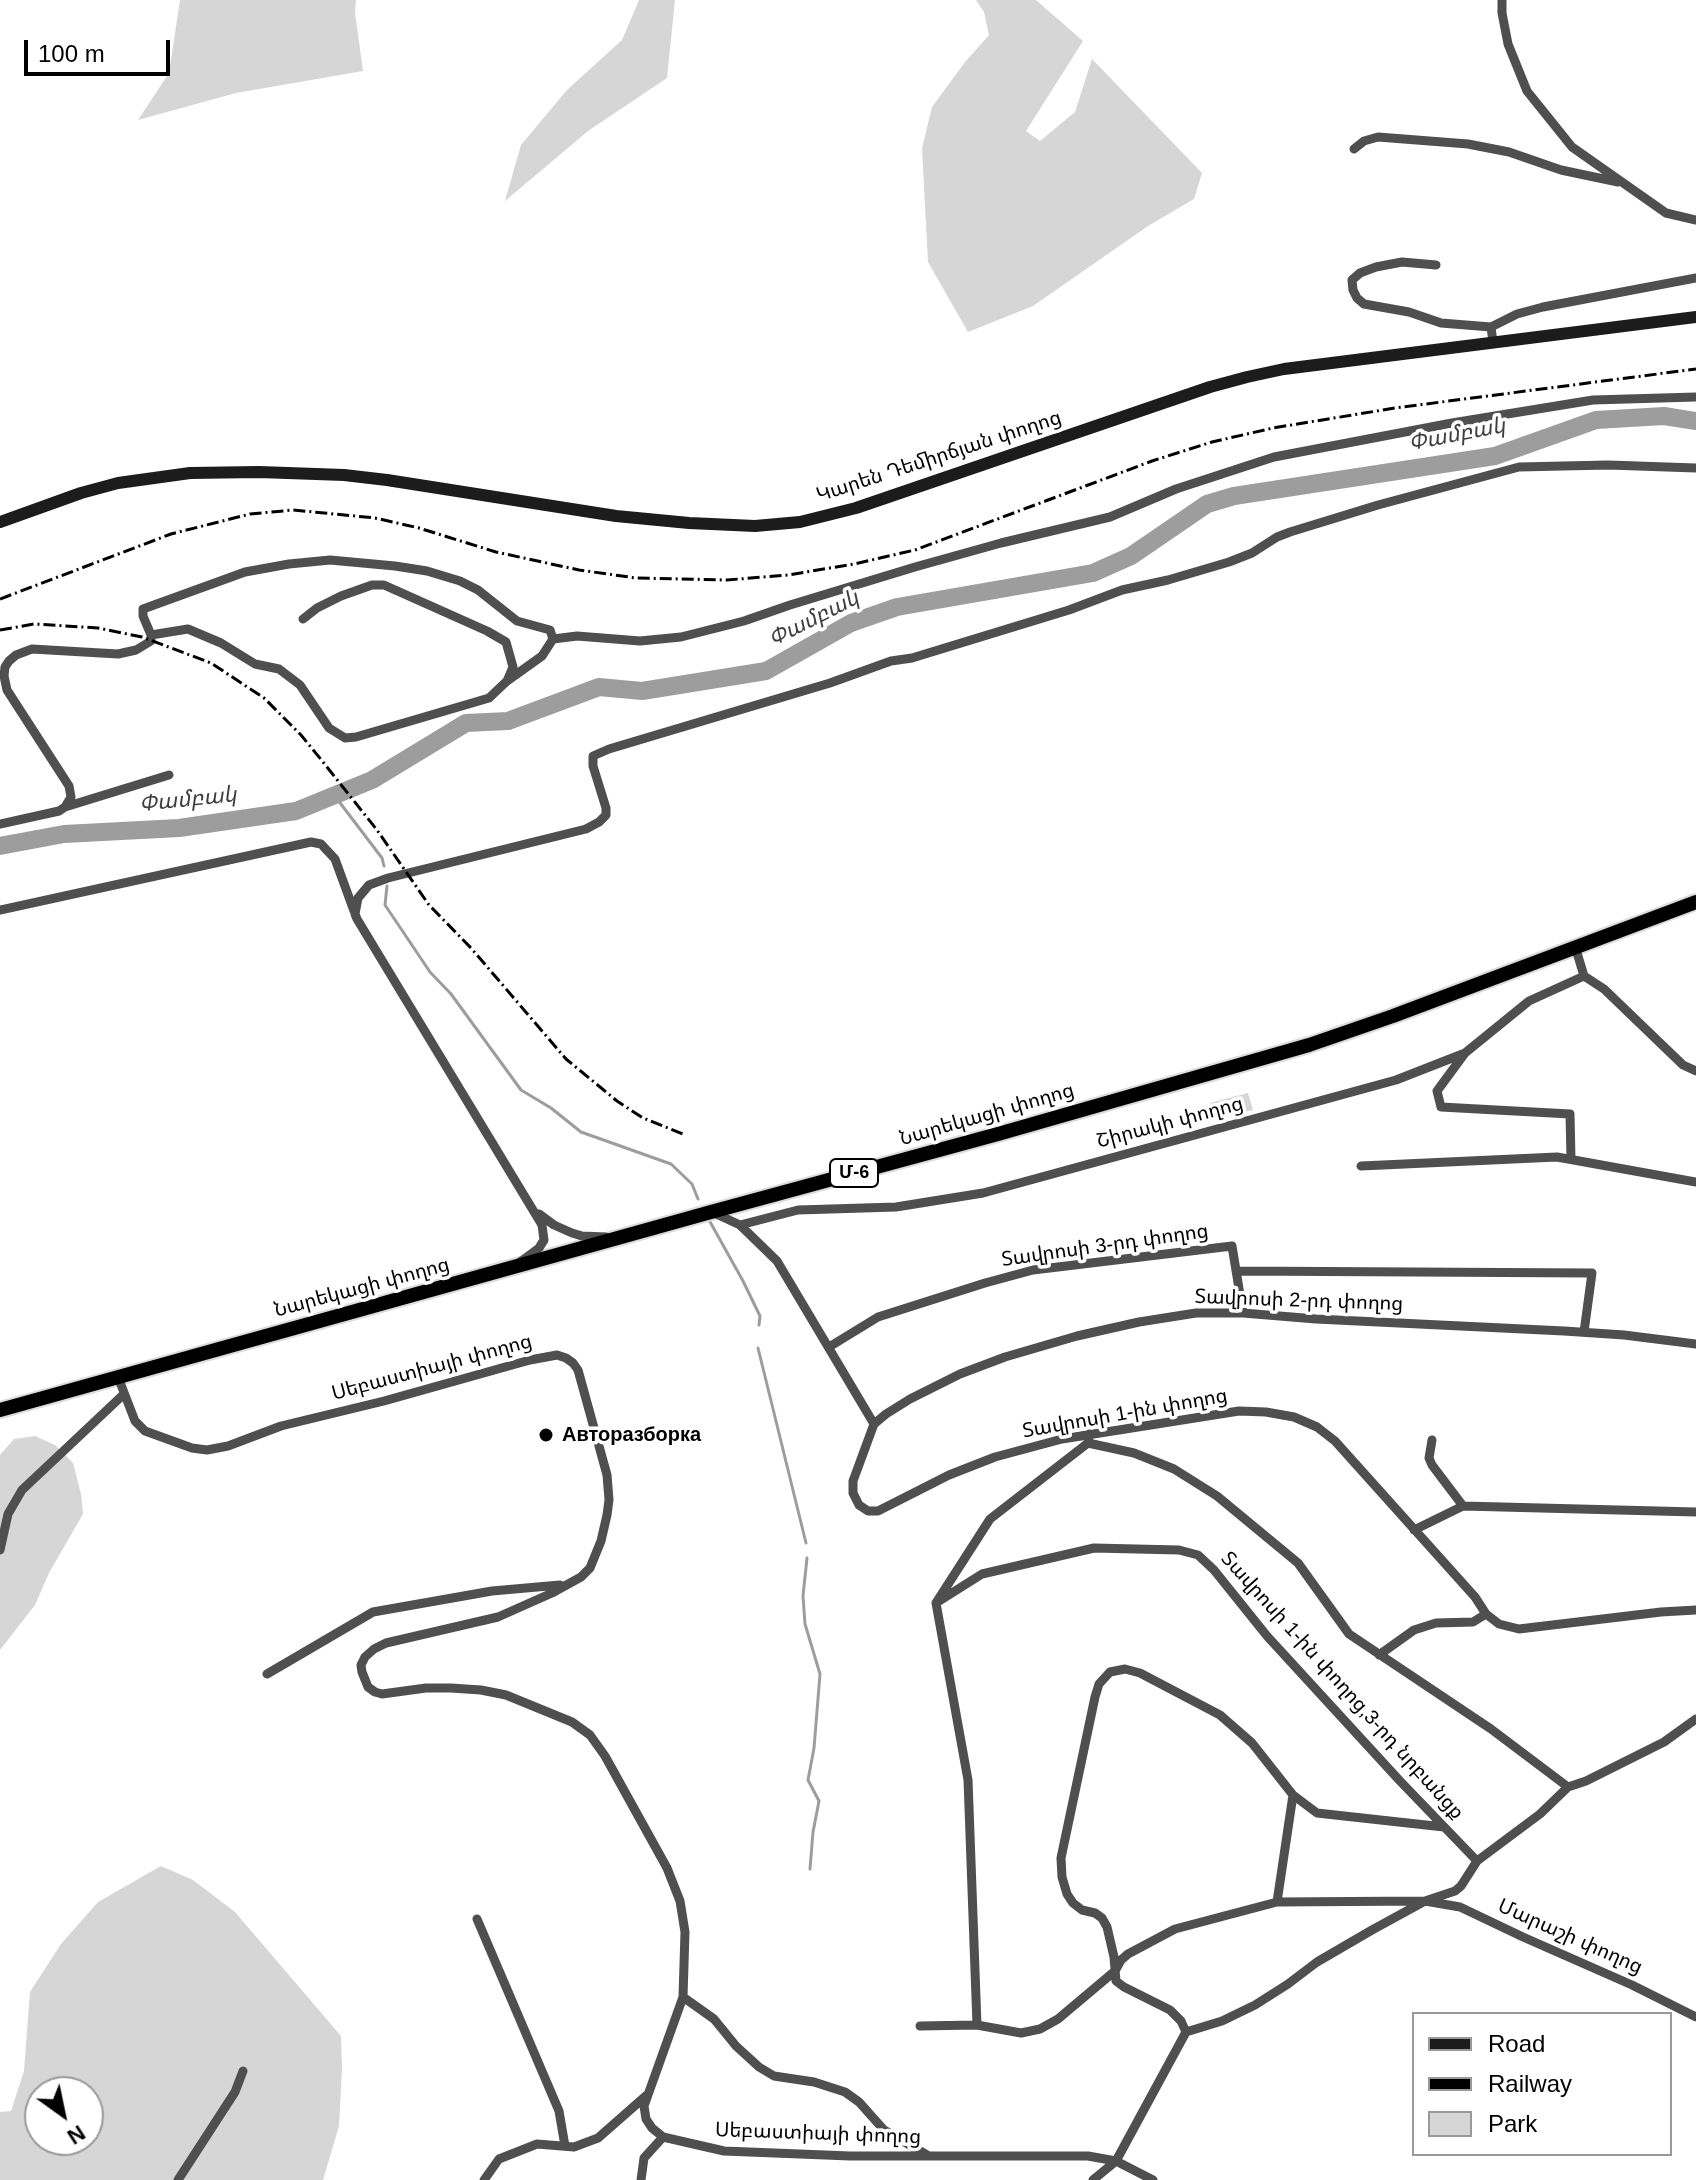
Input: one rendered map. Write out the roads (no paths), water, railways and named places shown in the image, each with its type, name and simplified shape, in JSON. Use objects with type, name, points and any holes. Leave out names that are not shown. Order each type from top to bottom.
[{"type":"highway","name":"Նարեկացի փողոց","points":[[0,1410],[1309,1045],[1696,902]]},
{"type":"main road","name":"Կարեն Դեմիրճյան փողոց","points":[[0,522],[118,483],[190,473],[259,472],[387,480],[616,516],[689,523],[755,526],[800,522],[856,508],[1173,399],[1247,377],[1284,369],[1696,317]]},
{"type":"street","points":[[1502,0],[1508,44],[1527,91],[1572,147],[1666,213],[1696,220]]},
{"type":"street","points":[[1354,149],[1364,141],[1378,137],[1468,144],[1621,183]]},
{"type":"street","points":[[1436,265],[1402,262],[1376,267],[1352,280],[1353,290],[1364,304],[1409,312],[1441,323],[1491,327],[1517,314],[1543,307],[1696,278]]},
{"type":"street","points":[[1491,327],[1493,342]]},
{"type":"street","points":[[151,635],[188,629],[221,643],[255,664],[279,669],[300,685],[329,728],[345,738],[356,737],[489,698],[542,656],[553,639],[577,636],[640,641],[692,635],[915,567],[1110,517],[1176,489],[1274,457],[1593,400],[1696,397]]},
{"type":"street","points":[[355,914],[358,898],[369,885],[586,829],[599,822],[606,815],[606,808],[593,766],[593,756],[609,749],[830,683],[891,661],[912,658],[1069,610],[1122,590],[1229,562],[1290,532],[1495,473],[1530,466],[1696,468]]},
{"type":"street","points":[[65,807],[71,797],[69,786],[7,690],[5,667],[16,655],[32,649],[126,653],[151,641],[143,616],[143,609],[149,605],[192,593],[245,572],[330,560],[427,571],[460,581],[478,590],[517,621],[550,630],[553,639]]},
{"type":"street","points":[[303,619],[341,596],[372,585],[384,585],[506,642],[513,667],[507,681]]},
{"type":"street","points":[[0,824],[47,814],[169,775]]},
{"type":"street","points":[[0,910],[311,842],[321,844],[335,859],[363,930],[542,1225],[544,1240],[539,1248],[515,1267]]},
{"type":"street","points":[[1575,946],[1584,976],[1604,989],[1683,1065],[1696,1071]]},
{"type":"street","name":"Շիրակի փողոց","points":[[740,1225],[798,1210],[896,1207],[983,1193],[1396,1080],[1465,1053],[1529,1001],[1584,976]]},
{"type":"street","points":[[1465,1053],[1437,1091],[1441,1107],[1570,1114],[1571,1159]]},
{"type":"street","points":[[1361,1166],[1557,1157],[1696,1182]]},
{"type":"street","points":[[531,1206],[554,1225],[572,1233],[617,1238]]},
{"type":"street","points":[[711,1212],[740,1225],[777,1261],[874,1424]]},
{"type":"street","name":"Տավրոսի 3-րդ փողոց","points":[[829,1347],[878,1317],[1033,1270],[1232,1246],[1243,1313]]},
{"type":"street","points":[[1236,1271],[1592,1273],[1584,1332]]},
{"type":"street","name":"Տավրոսի 2-րդ փողոց","points":[[874,1424],[910,1399],[960,1374],[1005,1357],[1077,1336],[1196,1313],[1584,1332],[1696,1344]]},
{"type":"street","name":"Սեբաստիայի փողոց","points":[[118,1377],[135,1421],[145,1431],[192,1448],[207,1450],[228,1446],[281,1426],[549,1355],[566,1358],[578,1370],[607,1475],[609,1500],[601,1541],[590,1568],[581,1577],[536,1601],[498,1617],[386,1643],[374,1649],[361,1665],[368,1687],[382,1694],[451,1688],[506,1695],[572,1722],[590,1735],[605,1756],[667,1868],[680,1901],[685,1932],[683,1997],[647,2095]]},
{"type":"street","points":[[0,1550],[8,1514],[22,1490],[124,1394]]},
{"type":"street","name":"Տավրոսի 1-ին փողոց","points":[[874,1424],[853,1481],[853,1493],[859,1505],[868,1511],[878,1511],[937,1481],[995,1457],[1062,1439],[1088,1439],[1239,1411],[1294,1417],[1317,1427],[1335,1441],[1475,1597],[1486,1614]]},
{"type":"street","points":[[977,2025],[968,1780],[936,1603],[990,1519],[1088,1439],[1174,1469],[1217,1496],[1298,1563],[1349,1634],[1491,1729],[1568,1787]]},
{"type":"street","points":[[1432,1440],[1429,1458],[1432,1465],[1463,1506]]},
{"type":"street","points":[[1414,1530],[1463,1506],[1696,1512]]},
{"type":"street","name":"Տավրոսի 1-ին փողոց,3-րդ նրբանցք","points":[[936,1603],[982,1574],[1094,1548],[1179,1550],[1198,1555],[1214,1570],[1267,1636],[1477,1861]]},
{"type":"street","points":[[267,1674],[373,1612],[492,1591],[567,1584]]},
{"type":"street","points":[[1379,1655],[1414,1630],[1436,1623],[1473,1622],[1486,1614],[1499,1624],[1519,1629],[1696,1610]]},
{"type":"street","points":[[1186,2032],[1176,2015],[1116,1981],[1107,1927],[1095,1913],[1082,1910],[1073,1903],[1062,1877],[1061,1858],[1095,1697],[1099,1684],[1110,1672],[1125,1669],[1140,1673],[1220,1715],[1252,1743],[1293,1795],[1317,1813],[1444,1827]]},
{"type":"street","points":[[1093,2180],[1116,2161],[1186,2032],[1222,2021],[1255,2005],[1317,1962],[1425,1901],[1455,1891],[1477,1861],[1540,1814],[1568,1787],[1664,1742],[1696,1719]]},
{"type":"street","points":[[1277,1902],[1293,1795]]},
{"type":"street","points":[[920,2026],[977,2025],[1021,2033],[1040,2029],[1058,2019],[1115,1971],[1128,1954],[1175,1929],[1277,1902],[1425,1901]]},
{"type":"street","name":"Մարաշի փողոց","points":[[1425,1901],[1460,1907],[1696,2017]]},
{"type":"street","points":[[477,1919],[559,2111],[565,2146]]},
{"type":"street","points":[[683,1997],[714,2019],[736,2046],[759,2067],[774,2076],[814,2082],[845,2092],[859,2102],[884,2130],[930,2156]]},
{"type":"street","points":[[178,2180],[235,2092],[243,2071]]},
{"type":"street","points":[[484,2180],[499,2159],[537,2144],[574,2147],[598,2138],[647,2095]]},
{"type":"street","points":[[641,2180],[644,2158],[663,2137],[646,2119],[644,2106],[647,2095]]},
{"type":"street","name":"Սեբաստիայի փողոց","points":[[663,2137],[724,2151],[1088,2156],[1116,2161],[1153,2180]]},
{"type":"waterway","name":"Փամբակ","points":[[0,846],[64,834],[179,828],[296,811],[372,780],[466,723],[508,721],[599,687],[642,691],[766,671],[851,623],[897,607],[1093,573],[1131,556],[1207,504],[1234,496],[1495,456],[1596,420],[1664,416],[1696,421]]},
{"type":"waterway","points":[[334,795],[382,858],[384,866]]},
{"type":"waterway","points":[[387,886],[385,905],[430,972],[451,994],[521,1090],[551,1108],[581,1132],[671,1164],[692,1184],[698,1199]]},
{"type":"waterway","points":[[709,1220],[760,1316],[759,1325]]},
{"type":"waterway","points":[[758,1348],[806,1543]]},
{"type":"waterway","points":[[807,1558],[803,1596],[805,1624],[820,1674],[808,1780],[819,1801],[810,1869]]},
{"type":"railway","points":[[0,599],[171,534],[250,514],[293,510],[375,518],[496,552],[579,570],[636,578],[727,580],[788,575],[915,550],[1152,461],[1212,442],[1273,428],[1395,408],[1696,369]]},
{"type":"railway","points":[[0,630],[34,624],[98,628],[142,637],[211,663],[264,698],[323,762],[377,830],[429,905],[471,948],[566,1059],[643,1118],[685,1135]]},
{"type":"place","name":"Авторазборка","points":[[546,1435]]}]
